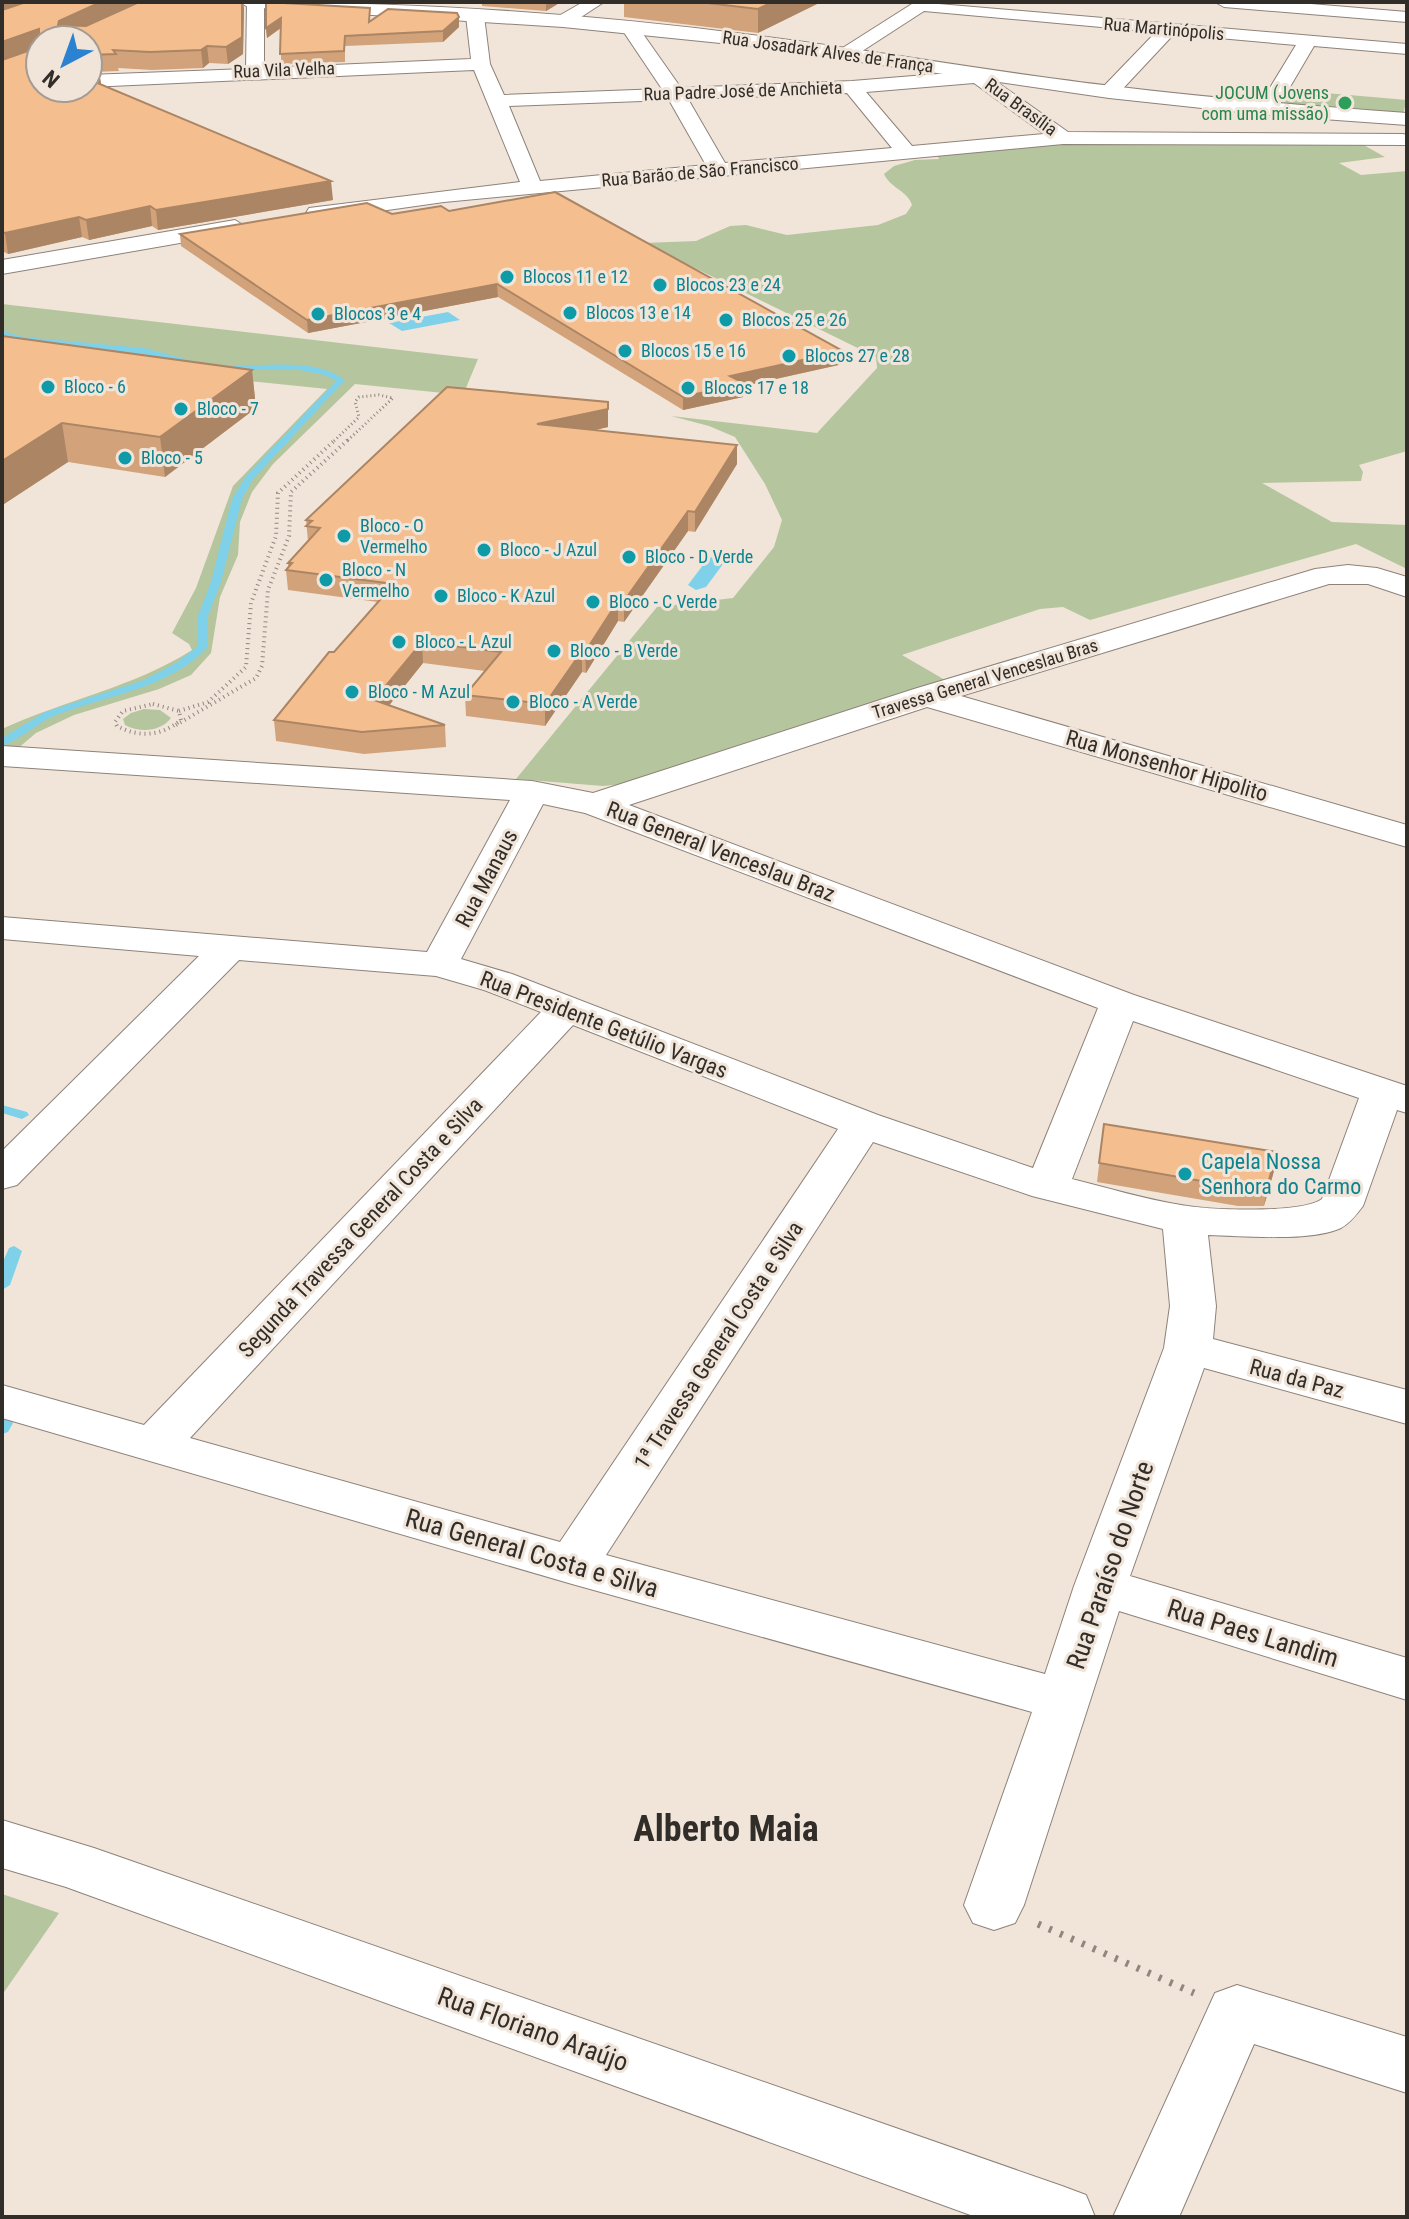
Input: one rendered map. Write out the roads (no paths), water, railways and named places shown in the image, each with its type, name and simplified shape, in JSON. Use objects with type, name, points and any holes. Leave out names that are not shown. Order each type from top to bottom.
[{"type":"street","name":"Rua Josadark Alves de França","points":[[248,2],[440,14],[469,9],[847,53],[978,75],[1109,92],[1267,109],[1382,117]]},
{"type":"street","points":[[563,21],[595,2]]},
{"type":"street","points":[[1224,2],[1407,17]]},
{"type":"street","points":[[1357,13],[1377,2]]},
{"type":"street","points":[[255,3],[255,71]]},
{"type":"street","points":[[847,53],[924,4]]},
{"type":"street","name":"Rua Martinópolis","points":[[924,4],[1045,18],[1407,49]]},
{"type":"street","points":[[1239,35],[1275,7]]},
{"type":"street","points":[[469,9],[481,64],[533,188]]},
{"type":"street","points":[[1020,36],[1045,18]]},
{"type":"street","points":[[630,28],[676,95],[720,172]]},
{"type":"street","points":[[1109,92],[1169,29]]},
{"type":"street","points":[[1267,109],[1307,42]]},
{"type":"street","points":[[978,75],[994,54]]},
{"type":"street","name":"Rua Vila Velha","points":[[104,80],[255,71],[481,64]]},
{"type":"street","name":"Rua Padre José de Anchieta","points":[[499,101],[852,87],[978,75]]},
{"type":"street","name":"Rua Brasília","points":[[978,75],[1063,138]]},
{"type":"street","points":[[852,87],[906,152]]},
{"type":"street","points":[[1382,117],[1406,124]]},
{"type":"street","name":"Rua Barão de São Francisco","points":[[289,218],[444,196],[1063,138],[1406,124]]},
{"type":"street","points":[[2,267],[259,223]]},
{"type":"street","name":"Travessa General Venceslau Bras","points":[[595,804],[926,696],[1326,575],[1348,572],[1393,582]]},
{"type":"street","name":"Rua Monsenhor Hipolito","points":[[926,696],[1407,836]]},
{"type":"street","name":"Rua General Venceslau Braz","points":[[6,756],[532,791],[595,804],[1120,1003],[1395,1096]]},
{"type":"street","name":"Rua Manaus","points":[[439,965],[532,791]]},
{"type":"street","name":"Rua Presidente Getúlio Vargas","points":[[2,928],[439,965],[498,982],[863,1124],[1047,1187],[1184,1220],[1271,1223],[1325,1218],[1341,1206],[1395,1096]]},
{"type":"street","points":[[2,1176],[230,947]]},
{"type":"street","points":[[1047,1187],[1120,1003]]},
{"type":"street","name":"Segunda Travessa General Costa e Silva","points":[[154,1445],[567,1008]]},
{"type":"street","name":"1ª Travessa General Costa e Silva","points":[[572,1565],[863,1124]]},
{"type":"street","name":"Rua Paraíso do Norte","points":[[994,1905],[1100,1586],[1188,1348],[1193,1306],[1184,1220]]},
{"type":"street","name":"Rua da Paz","points":[[1188,1348],[1407,1407]]},
{"type":"street","name":"Rua General Costa e Silva","points":[[16,1404],[572,1565],[1064,1700]]},
{"type":"street","name":"Rua Paes Landim","points":[[1100,1586],[1407,1679]]},
{"type":"street","name":"Rua Floriano Araújo","points":[[2,1844],[73,1865],[1062,2217]]},
{"type":"street","points":[[1146,2217],[1237,2012],[1407,2065]]},
{"type":"water","points":[[448,312],[460,320],[402,331],[389,323]]},
{"type":"water","points":[[709,557],[726,560],[706,587],[696,590],[688,585]]},
{"type":"waterway","points":[[2,333],[24,339],[144,351],[204,365]]},
{"type":"waterway","points":[[2,743],[49,714],[148,682],[180,665],[203,647],[203,616],[216,582],[237,499],[249,478],[341,380],[328,373],[299,368],[225,368]]},
{"type":"waterway","points":[[2,1109],[22,1115]]},
{"type":"waterway","points":[[2,1285],[14,1251]]},
{"type":"waterway","points":[[2,1418],[5,1423],[2,1428]]},
{"type":"place","name":"JOCUM (Jovens com uma missão)","points":[[1345,103]]},
{"type":"place","name":"Blocos 11 e 12","points":[[507,277]]},
{"type":"place","name":"Blocos 23 e 24","points":[[660,285]]},
{"type":"place","name":"Blocos 13 e 14","points":[[570,313]]},
{"type":"place","name":"Blocos 3 e 4","points":[[318,314]]},
{"type":"place","name":"Blocos 25 e 26","points":[[726,320]]},
{"type":"place","name":"Blocos 15 e 16","points":[[625,351]]},
{"type":"place","name":"Blocos 27 e 28","points":[[789,356]]},
{"type":"place","name":"Bloco - 6","points":[[48,387]]},
{"type":"place","name":"Blocos 17 e 18","points":[[688,388]]},
{"type":"place","name":"Bloco - 7","points":[[181,409]]},
{"type":"place","name":"Bloco - 5","points":[[125,458]]},
{"type":"place","name":"Bloco - O Vermelho","points":[[344,536]]},
{"type":"place","name":"Bloco - J Azul","points":[[484,550]]},
{"type":"place","name":"Bloco - D Verde","points":[[629,557]]},
{"type":"place","name":"Bloco - N Vermelho","points":[[326,580]]},
{"type":"place","name":"Bloco - K Azul","points":[[441,596]]},
{"type":"place","name":"Bloco - C Verde","points":[[593,602]]},
{"type":"place","name":"Bloco - L Azul","points":[[399,642]]},
{"type":"place","name":"Bloco - B Verde","points":[[554,651]]},
{"type":"place","name":"Bloco - M Azul","points":[[352,692]]},
{"type":"place","name":"Bloco - A Verde","points":[[513,702]]},
{"type":"place","name":"Capela Nossa Senhora do Carmo","points":[[1185,1174]]},
{"type":"district","name":"Alberto Maia","points":[[726,1828]]}]
